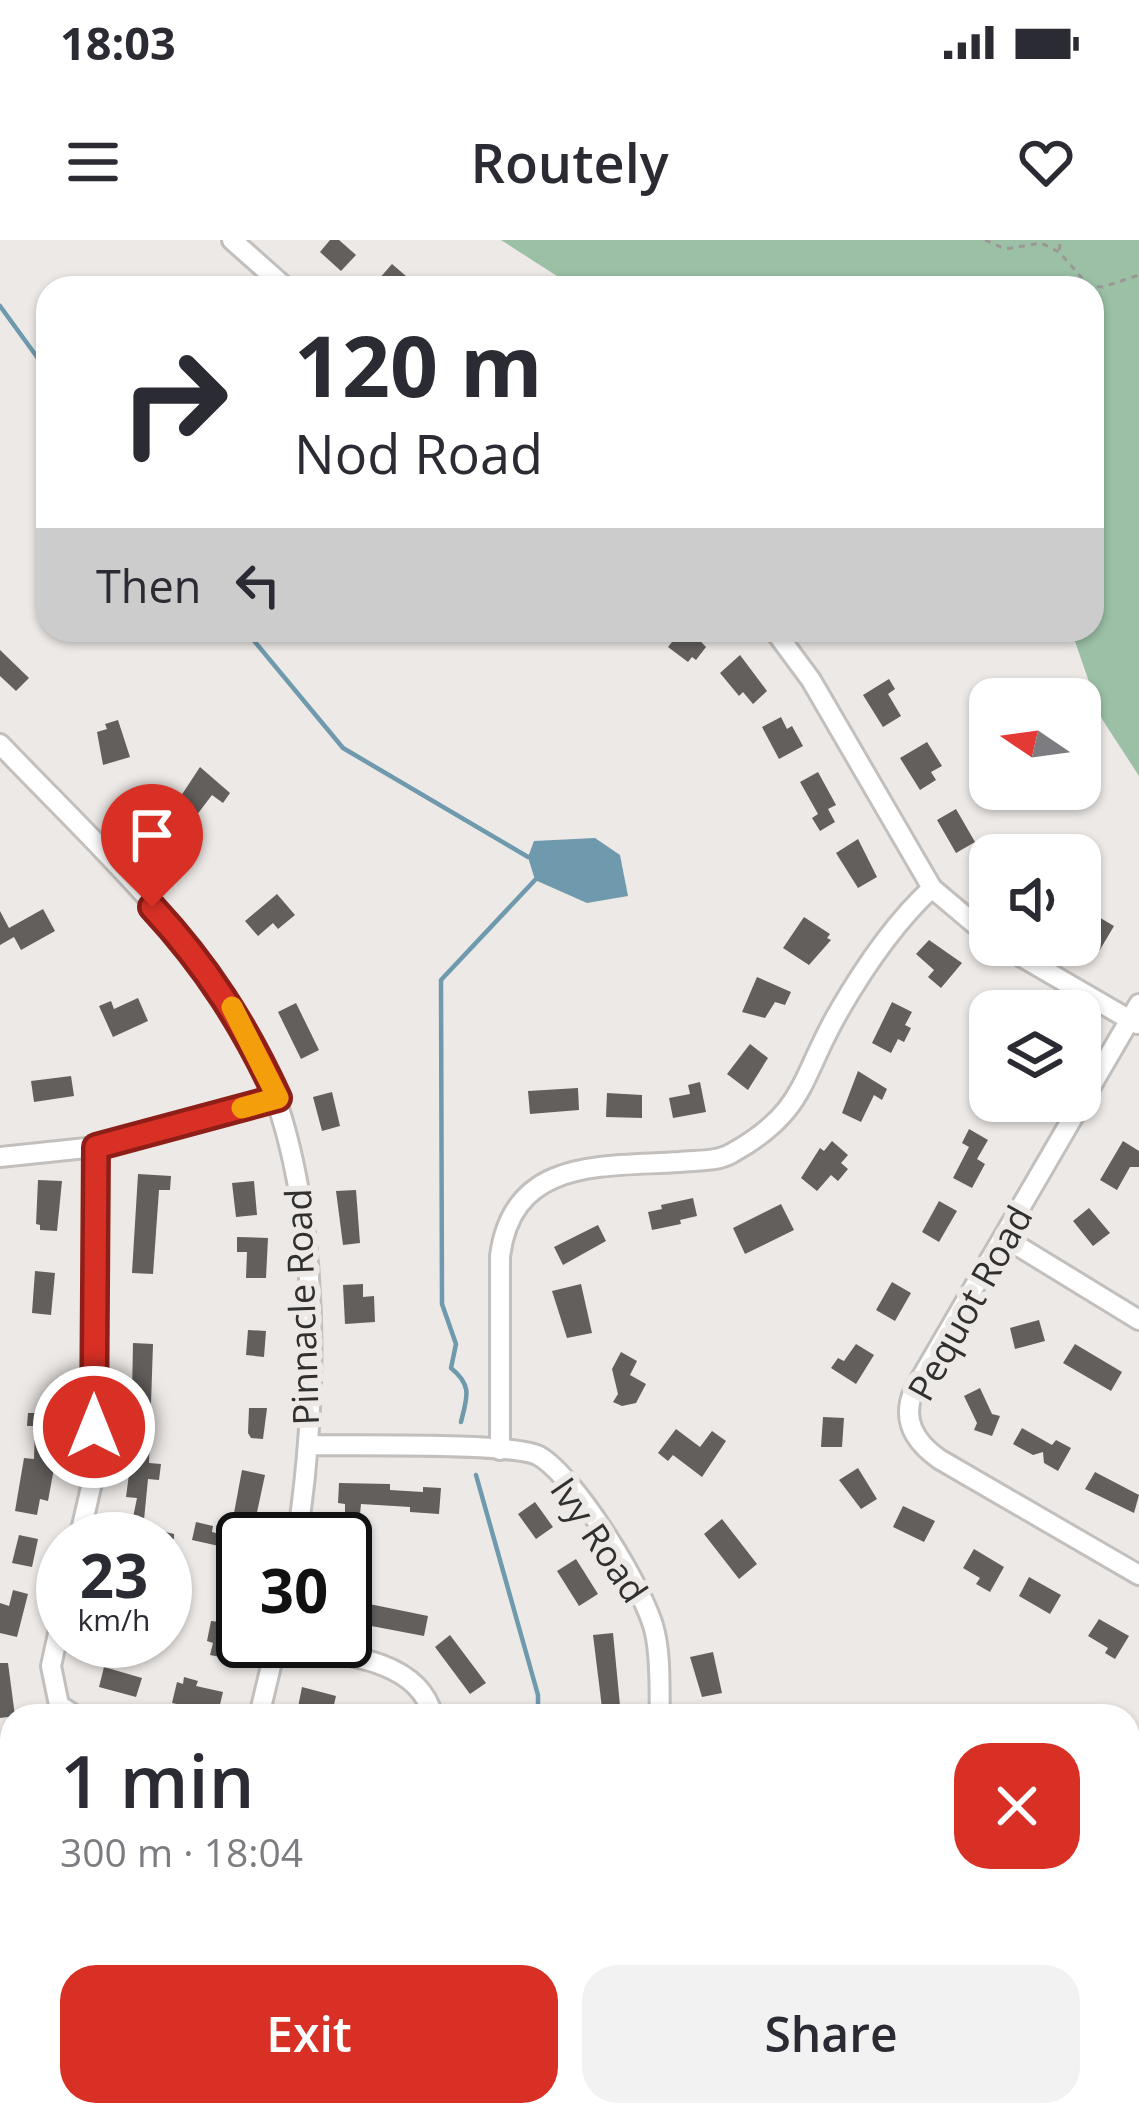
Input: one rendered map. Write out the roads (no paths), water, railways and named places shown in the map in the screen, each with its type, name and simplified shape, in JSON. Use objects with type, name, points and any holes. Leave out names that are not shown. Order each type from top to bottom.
[{"type":"street","points":[[232,240],[272,276]]},
{"type":"street","points":[[783,642],[811,680],[932,888],[969,920]]},
{"type":"street","name":"Pinnacle Road","points":[[0,744],[186,945],[234,1010],[278,1098],[296,1168],[306,1239],[308,1445],[300,1512]]},
{"type":"street","points":[[500,1450],[502,1233],[524,1196],[574,1170],[605,1163],[722,1159],[768,1133],[798,1097],[836,1015],[881,944],[932,888]]},
{"type":"street","points":[[1040,966],[1136,1017]]},
{"type":"street","name":"Pequot Road","points":[[1136,1017],[914,1390],[908,1414],[923,1448],[1139,1575]]},
{"type":"street","points":[[0,1157],[96,1147],[278,1098]]},
{"type":"street","points":[[85,1512],[94,1474],[96,1147]]},
{"type":"street","points":[[1005,1238],[1139,1320]]},
{"type":"street","name":"Ivy Road","points":[[308,1445],[538,1455],[572,1487],[638,1584],[656,1633],[659,1704]]},
{"type":"street","points":[[372,1662],[406,1676],[429,1704]]},
{"type":"street","points":[[51,1668],[59,1704]]},
{"type":"street","points":[[262,1704],[270,1668]]},
{"type":"water","points":[[595,838],[620,855],[628,896],[587,903],[535,880],[528,857],[534,841]]},
{"type":"waterway","points":[[0,306],[36,356]]},
{"type":"waterway","points":[[255,642],[343,748],[528,857]]},
{"type":"waterway","points":[[461,1422],[466,1392],[451,1368],[456,1344],[442,1304],[441,980],[535,880]]},
{"type":"waterway","points":[[476,1475],[538,1704]]}]
